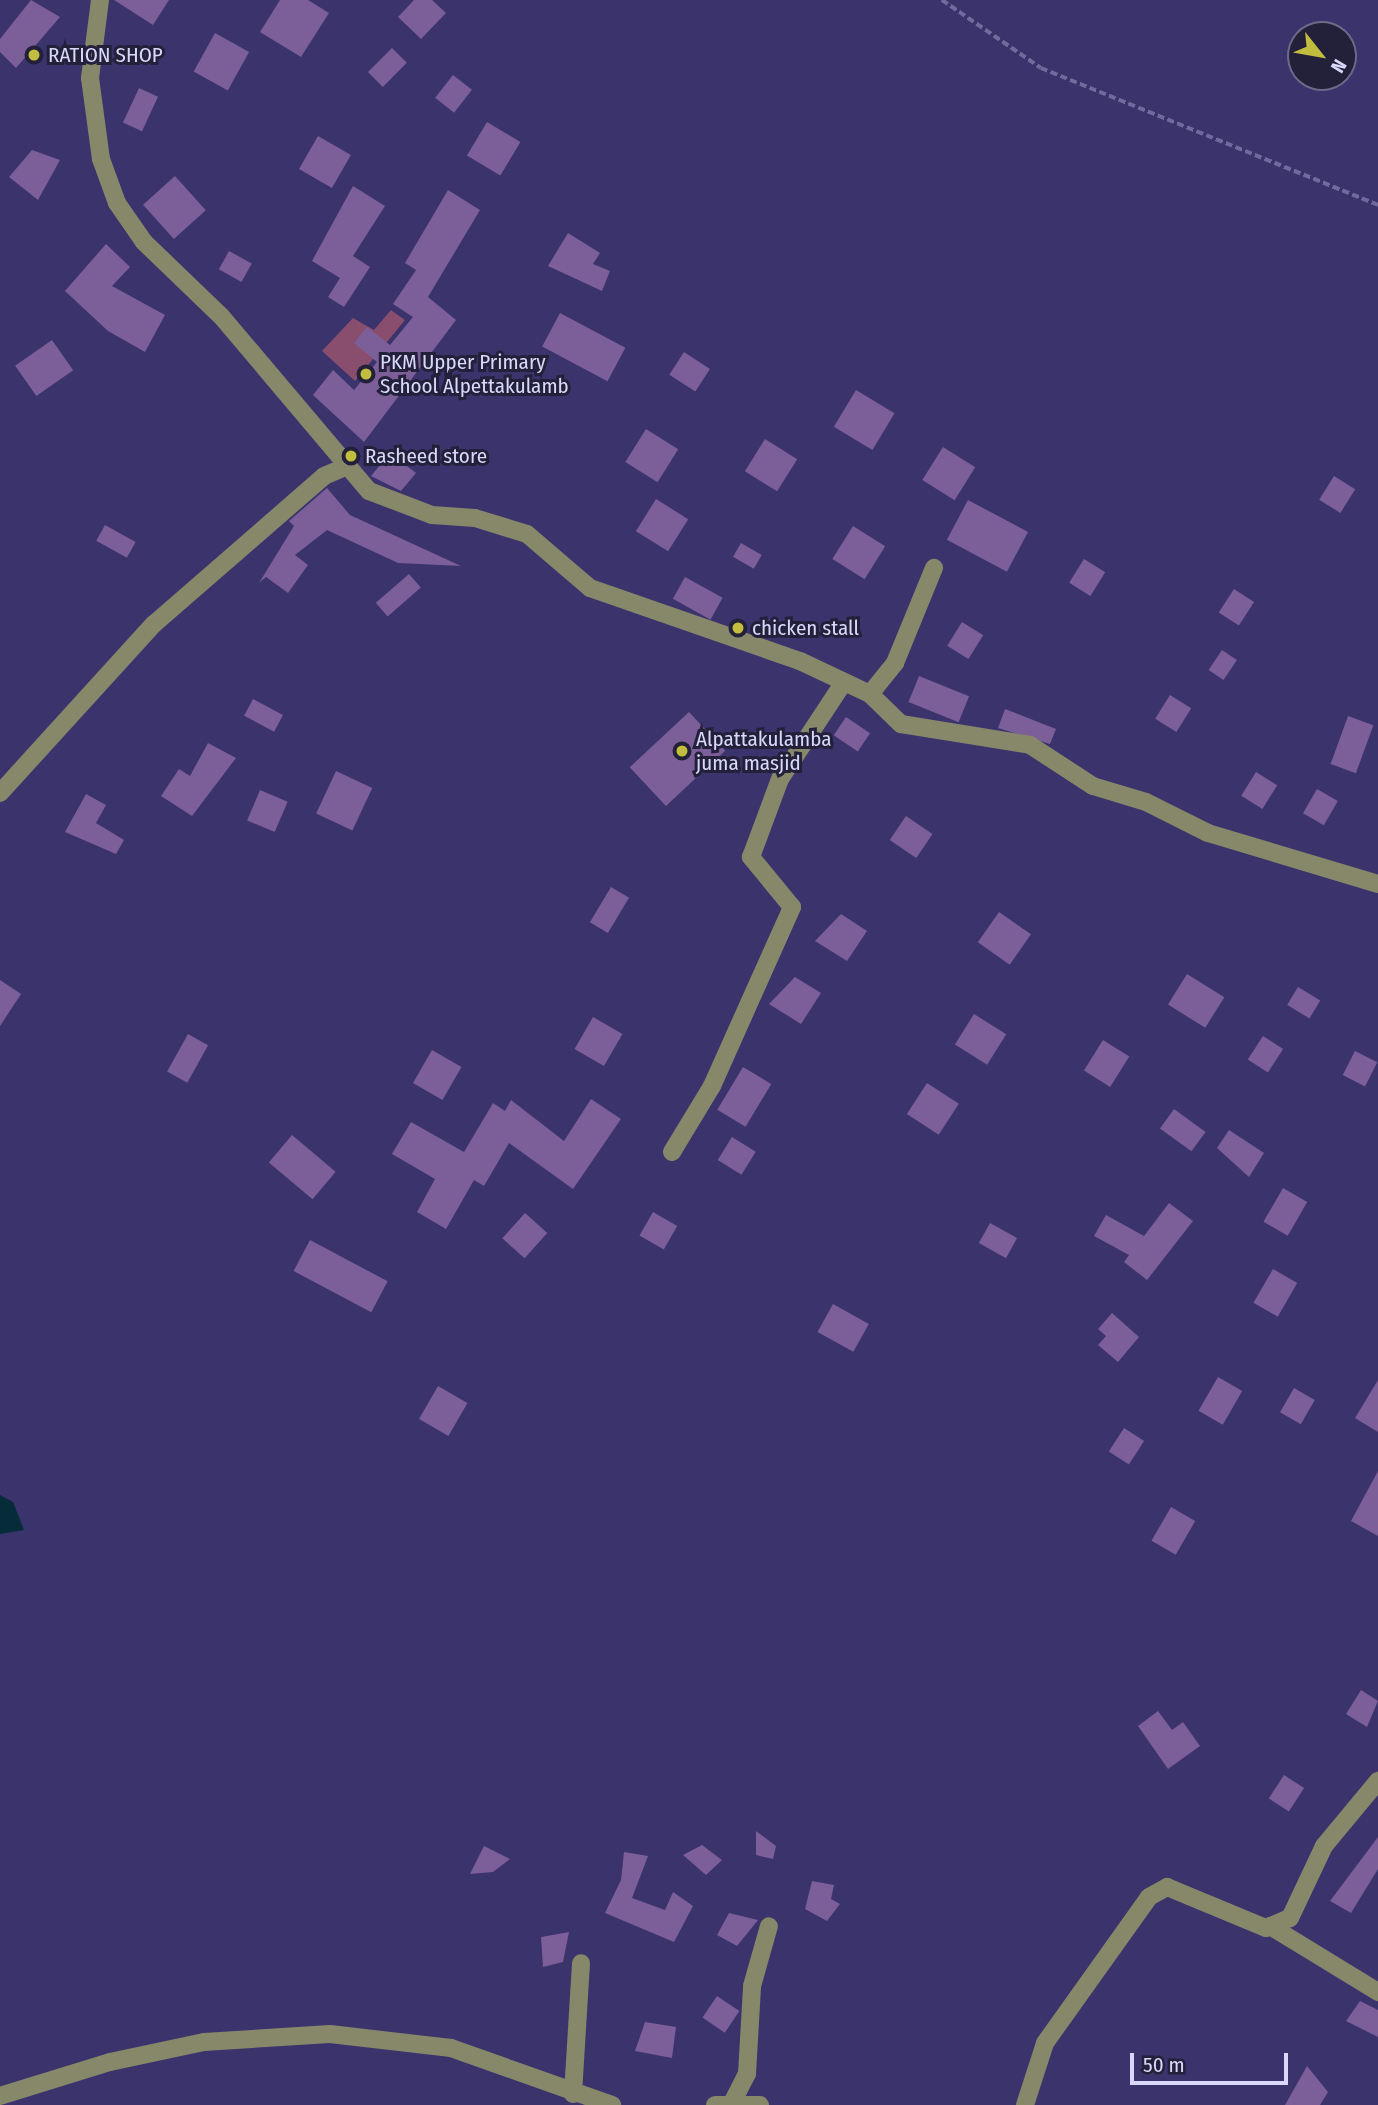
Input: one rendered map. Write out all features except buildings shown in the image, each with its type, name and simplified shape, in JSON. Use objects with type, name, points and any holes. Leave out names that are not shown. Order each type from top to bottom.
[{"type":"street","points":[[100,0],[90,78],[101,159],[117,203],[345,467],[369,491],[432,515],[475,518],[527,534],[590,588],[723,632],[844,682],[870,694],[901,724],[1030,745],[1093,786],[1146,802],[1208,833],[1378,884]]},
{"type":"street","points":[[0,793],[154,624],[324,476],[345,467]]},
{"type":"street","points":[[870,694],[895,663],[934,568]]},
{"type":"street","points":[[672,1152],[712,1086],[792,907],[751,856],[780,779],[844,682]]},
{"type":"street","points":[[1270,1926],[1290,1918],[1343,1816],[1369,1798],[1378,1781]]},
{"type":"street","points":[[1025,2105],[1045,2043],[1149,1897],[1167,1886],[1270,1926],[1378,1992]]},
{"type":"street","points":[[724,2104],[747,2074],[752,1986],[769,1926]]},
{"type":"street","points":[[573,2094],[581,1963]]},
{"type":"street","points":[[0,2096],[110,2062],[204,2042],[330,2034],[451,2048],[573,2094],[612,2105]]},
{"type":"street","points":[[724,2104],[761,2105]]},
{"type":"path","points":[[943,0],[1041,68],[1378,205]]},
{"type":"shaded area","points":[[391,310],[405,320],[355,381],[322,351],[353,318],[374,330]]},
{"type":"water","points":[[0,1495],[13,1502],[24,1530],[0,1534]]},
{"type":"place","name":"RATION SHOP","points":[[34,55]]},
{"type":"place","name":"PKM Upper Primary School Alpettakulamb","points":[[366,374]]},
{"type":"place","name":"Rasheed store","points":[[351,456]]},
{"type":"place","name":"chicken stall","points":[[738,628]]},
{"type":"place","name":"Alpattakulamba juma masjid","points":[[682,751]]}]
